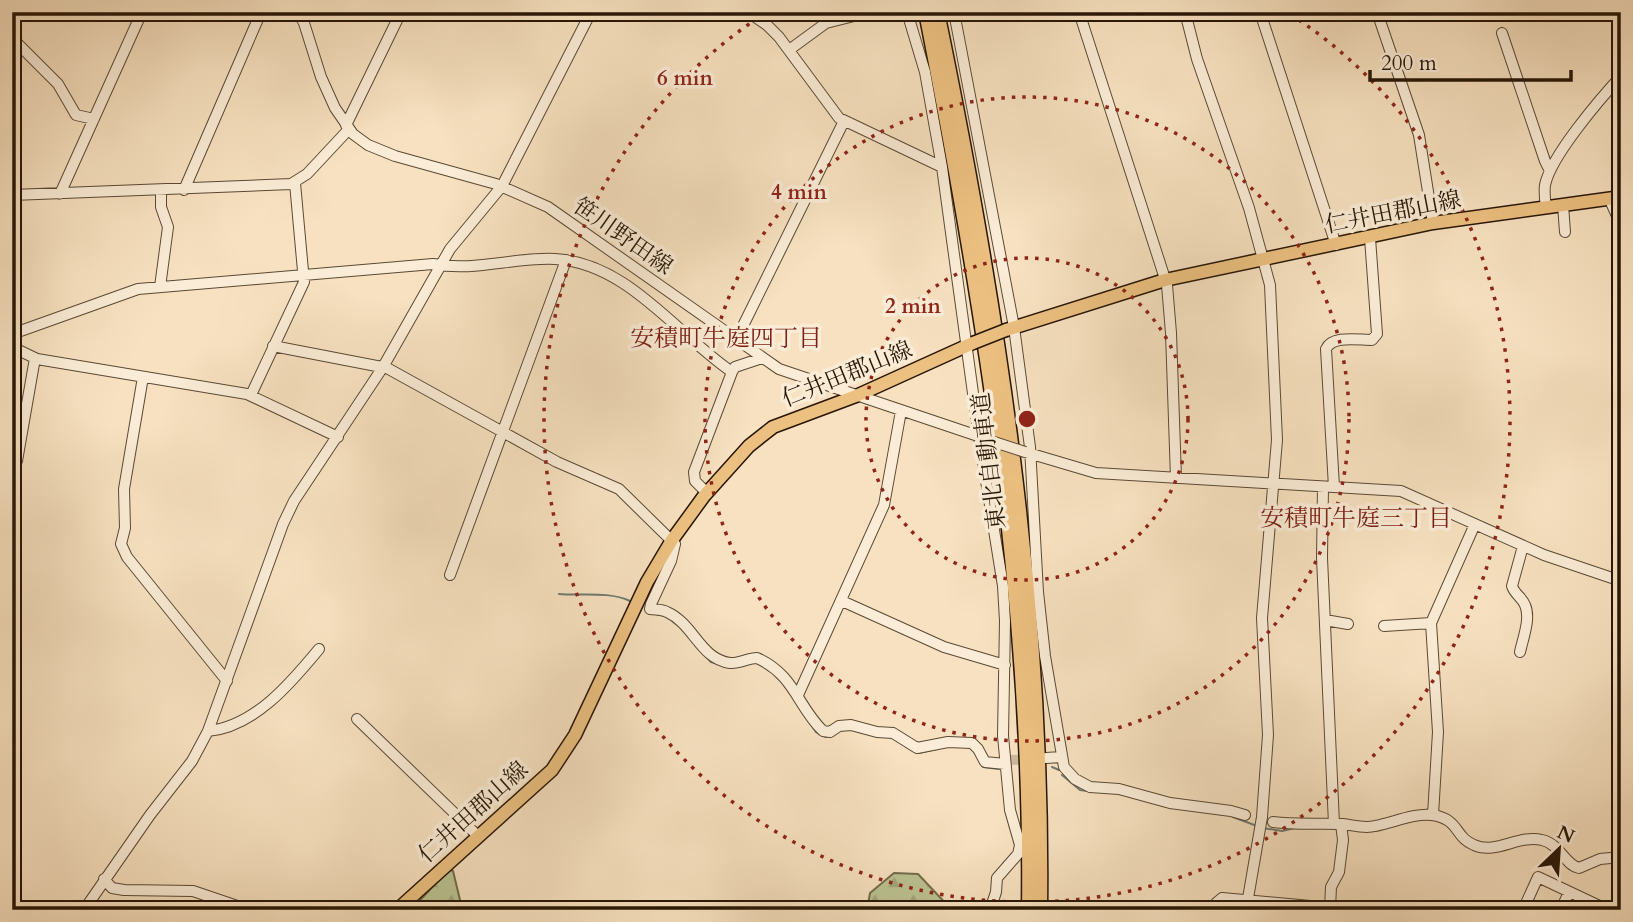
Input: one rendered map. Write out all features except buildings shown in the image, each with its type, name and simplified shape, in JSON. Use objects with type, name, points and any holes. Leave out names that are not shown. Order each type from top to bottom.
[{"type":"highway","name":"東北自動車道","points":[[926,12],[971,254],[1004,491],[1025,730],[1029,910]]},
{"type":"highway","name":"東北自動車道","points":[[937,12],[982,248],[1016,491],[1031,639],[1039,769],[1040,910]]},
{"type":"main road","name":"仁井田郡山線","points":[[397,910],[552,770],[570,744],[647,582],[672,540],[707,493],[749,446],[766,432],[856,396],[1010,328],[1165,279],[1433,223],[1615,197]]},
{"type":"street","points":[[60,194],[142,12]]},
{"type":"street","points":[[184,190],[261,12]]},
{"type":"street","name":"笹川野田線","points":[[298,12],[321,77],[347,127],[362,141],[381,152],[502,186],[548,206],[779,369],[1096,474],[1401,491],[1523,546],[1582,570],[1621,581]]},
{"type":"street","points":[[12,195],[184,190],[295,183],[307,174],[347,127],[401,12]]},
{"type":"street","points":[[84,910],[192,761],[208,732],[283,524],[294,502],[383,367],[450,248],[502,186],[591,12]]},
{"type":"street","points":[[789,50],[826,23],[870,12]]},
{"type":"street","points":[[907,12],[925,72],[942,167],[970,344],[1003,586],[1003,736],[1010,810],[1020,845],[1018,854],[997,878],[990,910]]},
{"type":"street","points":[[954,12],[1010,328],[1027,452],[1045,656],[1062,757],[1069,774],[1090,787],[1119,789],[1170,803],[1245,815]]},
{"type":"street","points":[[1079,12],[1165,279],[1171,333],[1176,478]]},
{"type":"street","points":[[1185,12],[1197,59],[1249,208],[1270,285],[1277,398],[1275,484],[1264,571],[1262,618],[1268,735],[1266,781],[1247,905]]},
{"type":"street","points":[[1261,12],[1336,245]]},
{"type":"street","points":[[1377,12],[1419,135],[1433,223]]},
{"type":"street","points":[[755,14],[789,50],[835,114],[844,121],[942,167]]},
{"type":"street","points":[[1502,33],[1550,171]]},
{"type":"street","points":[[12,38],[58,85],[76,115],[93,120]]},
{"type":"street","points":[[1546,207],[1545,185],[1550,171],[1582,122],[1621,76]]},
{"type":"street","points":[[736,341],[844,121]]},
{"type":"street","points":[[251,395],[298,299],[304,277],[295,183]]},
{"type":"street","points":[[160,287],[169,227],[161,207],[161,190]]},
{"type":"street","points":[[1615,197],[1621,225]]},
{"type":"street","points":[[1563,205],[1565,232]]},
{"type":"street","points":[[1330,908],[1331,887],[1339,872],[1343,839],[1338,824],[1325,620],[1328,487],[1326,349],[1333,340],[1372,340],[1377,334],[1370,238]]},
{"type":"street","points":[[12,334],[134,290],[433,264],[453,268],[542,259],[566,260],[585,264],[620,280],[732,372]]},
{"type":"street","points":[[450,575],[566,260]]},
{"type":"street","points":[[273,346],[383,367],[503,430],[557,462],[619,489],[675,544],[650,609],[671,614],[691,631],[713,657],[731,663],[761,659],[780,672],[824,732],[830,732],[842,725],[851,725],[893,733],[918,748],[948,742],[972,743],[985,762],[1007,761]]},
{"type":"street","points":[[12,347],[35,358],[251,395],[338,437]]},
{"type":"street","points":[[17,461],[35,358]]},
{"type":"street","points":[[707,493],[695,481],[694,472],[732,372],[735,367],[762,358]]},
{"type":"street","points":[[143,377],[124,489],[125,528],[122,547],[227,681]]},
{"type":"street","points":[[798,695],[884,505],[901,411]]},
{"type":"street","points":[[1433,815],[1438,732],[1431,623],[1475,524]]},
{"type":"street","points":[[1520,652],[1527,610],[1524,602],[1514,592],[1513,586],[1523,546]]},
{"type":"street","points":[[842,601],[944,648],[1004,665]]},
{"type":"street","points":[[1325,620],[1348,624]]},
{"type":"street","points":[[1384,626],[1431,623]]},
{"type":"street","points":[[208,732],[226,730],[239,724],[285,687],[319,649]]},
{"type":"street","points":[[357,719],[478,836]]},
{"type":"street","points":[[1046,758],[1062,757]]},
{"type":"street","points":[[1273,822],[1372,827],[1433,815],[1452,822],[1465,839],[1478,847],[1499,846],[1523,839],[1542,840],[1555,846],[1571,864],[1579,868],[1600,859],[1621,857]]},
{"type":"street","points":[[1523,910],[1538,877],[1608,910]]},
{"type":"street","points":[[104,879],[113,888],[193,891],[249,910]]},
{"type":"street","points":[[1561,910],[1569,892]]},
{"type":"street","points":[[1215,910],[1216,903],[1222,898],[1247,905],[1354,910]]},
{"type":"street","points":[[1101,910],[1114,910]]},
{"type":"green space","points":[[449,869],[453,871],[465,910],[411,910]]},
{"type":"green space","points":[[894,873],[918,874],[950,908],[1005,910],[867,910],[870,893]]},
{"type":"waterway","points":[[559,594],[604,595],[630,601]]},
{"type":"waterway","points":[[697,647],[711,662],[729,667]]},
{"type":"waterway","points":[[808,720],[816,732],[826,737]]},
{"type":"waterway","points":[[904,745],[913,751]]},
{"type":"waterway","points":[[919,753],[937,749]]},
{"type":"waterway","points":[[977,756],[983,767],[999,769]]},
{"type":"waterway","points":[[1052,767],[1059,770]]},
{"type":"waterway","points":[[1062,775],[1080,790],[1087,791]]},
{"type":"waterway","points":[[1233,817],[1257,826]]},
{"type":"waterway","points":[[1263,828],[1282,831],[1295,828]]},
{"type":"waterway","points":[[1563,862],[1569,869],[1578,872]]},
{"type":"tunnel","points":[[1011,760],[1031,759]]},
{"type":"district","name":"安積町牛庭四丁目","points":[[726,338]]},
{"type":"district","name":"安積町牛庭三丁目","points":[[1356,518]]}]
